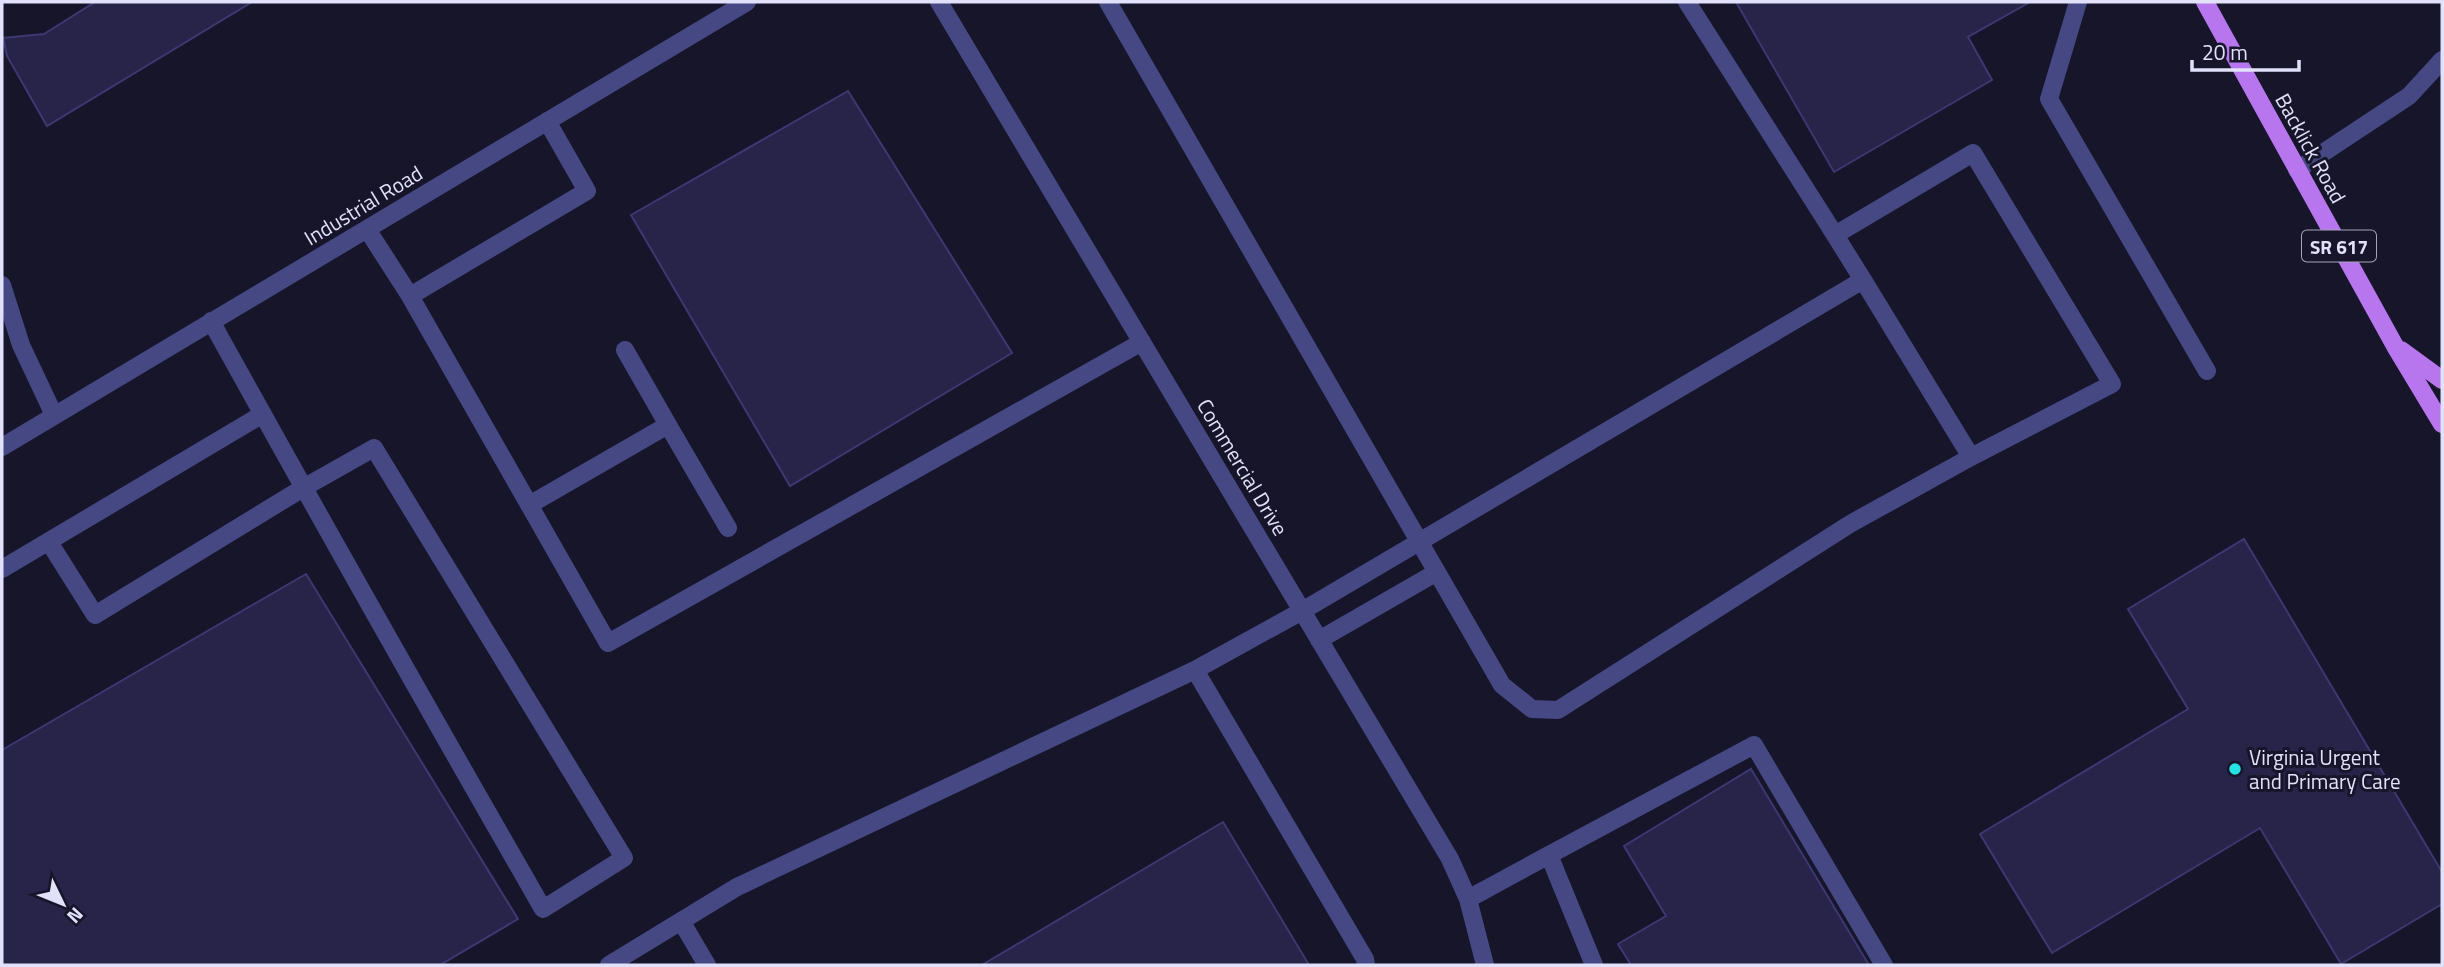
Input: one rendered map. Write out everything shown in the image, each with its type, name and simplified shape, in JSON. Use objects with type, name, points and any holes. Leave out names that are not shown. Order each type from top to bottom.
[{"type":"main road","name":"Backlick Road","points":[[2205,2],[2395,346],[2442,424]]},
{"type":"main road","points":[[2395,346],[2442,380]]},
{"type":"street","name":"Industrial Road","points":[[2,447],[747,2]]},
{"type":"street","name":"Commercial Drive","points":[[939,2],[1450,859],[1468,899],[1485,965]]},
{"type":"street","points":[[1108,2],[1502,685],[1532,709],[1558,710],[1850,524],[2112,384],[1973,153],[1835,235]]},
{"type":"street","points":[[1686,2],[1835,235],[1971,457]]},
{"type":"street","points":[[2078,2],[2049,99],[2207,371]]},
{"type":"street","points":[[2297,170],[2409,96],[2442,60]]},
{"type":"street","points":[[411,296],[587,191],[547,121]]},
{"type":"street","points":[[367,229],[411,296],[608,643],[1142,342]]},
{"type":"street","points":[[609,965],[737,887],[1195,670],[1302,611],[1863,280]]},
{"type":"street","points":[[2,285],[21,345],[54,415]]},
{"type":"street","points":[[49,542],[95,615],[303,488],[374,448],[624,858],[543,909],[303,488],[211,321]]},
{"type":"street","points":[[625,350],[728,528]]},
{"type":"street","points":[[2,569],[263,414]]},
{"type":"street","points":[[529,505],[668,425]]},
{"type":"street","points":[[1319,640],[1437,572]]},
{"type":"street","points":[[1195,670],[1365,958],[1366,965]]},
{"type":"street","points":[[1468,899],[1754,745],[1884,965]]},
{"type":"street","points":[[1549,855],[1594,965]]},
{"type":"street","points":[[681,921],[707,965]]},
{"type":"building","points":[[95,2],[252,2],[47,126],[7,56],[3,38],[44,34]]},
{"type":"building","points":[[1736,2],[2030,2],[1968,37],[1992,80],[1834,172]]},
{"type":"building","points":[[848,91],[1012,353],[790,486],[631,215]]},
{"type":"building","name":"Virginia Urgent and Primary Care","points":[[2244,539],[2442,872],[2442,904],[2341,964],[2260,828],[2052,953],[1980,834],[2188,709],[2128,609]]},
{"type":"building","points":[[306,574],[518,919],[440,965],[2,965],[2,750]]},
{"type":"building","points":[[1751,769],[1869,965],[1631,965],[1618,944],[1666,916],[1624,846]]},
{"type":"building","points":[[1223,822],[1309,965],[982,965]]},
{"type":"place","name":"Virginia Urgent and Primary Care","points":[[2235,769]]}]
